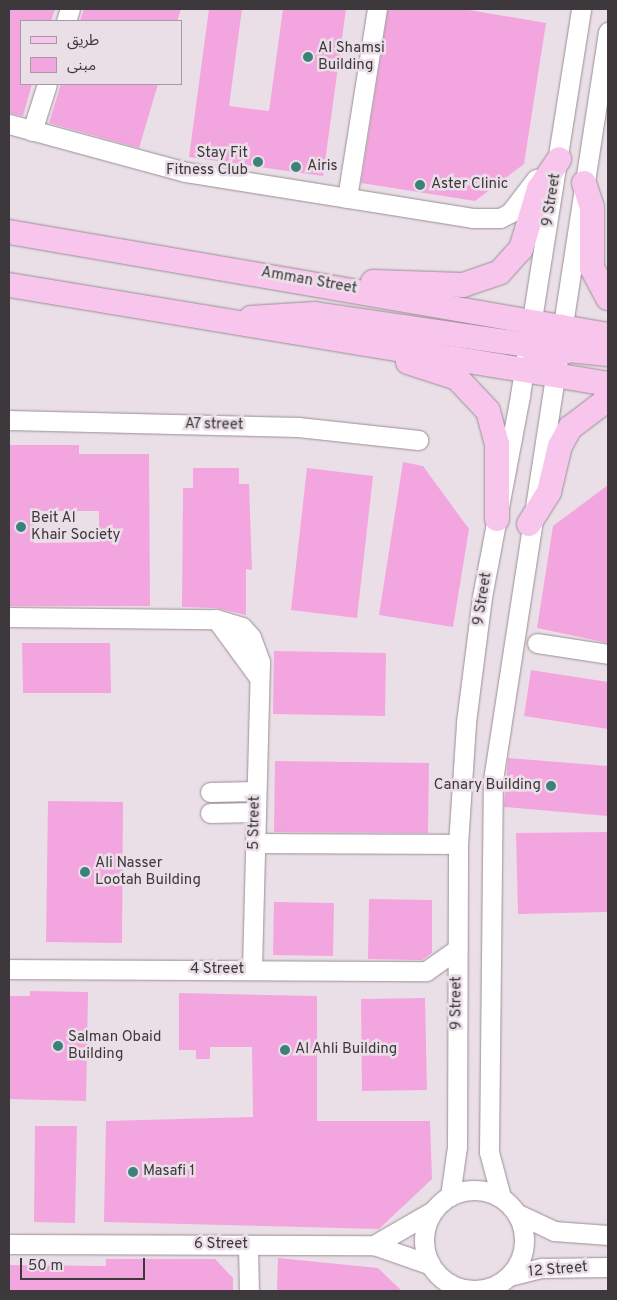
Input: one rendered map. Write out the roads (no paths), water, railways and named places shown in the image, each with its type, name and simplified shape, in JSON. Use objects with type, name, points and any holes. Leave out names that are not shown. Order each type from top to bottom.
[{"type":"main road","points":[[339,286],[397,280],[463,285],[500,272],[521,249],[539,189],[559,160]]},
{"type":"main road","points":[[584,184],[592,207],[592,268],[608,298]]},
{"type":"main road","name":"Amman Street","points":[[9,232],[339,286],[608,335]]},
{"type":"main road","points":[[9,285],[524,370],[608,354]]},
{"type":"main road","points":[[234,322],[274,314],[315,314],[528,345],[551,339],[561,326]]},
{"type":"main road","points":[[381,346],[414,365],[457,378],[482,401],[496,432],[497,519]]},
{"type":"main road","points":[[555,364],[608,384]]},
{"type":"main road","points":[[529,524],[549,492],[570,428],[608,399]]},
{"type":"street","points":[[347,198],[377,9]]},
{"type":"street","name":"9 Street","points":[[450,1196],[457,1147],[458,844],[473,660],[559,160],[581,9]]},
{"type":"street","name":"9 Street","points":[[500,1197],[489,1152],[490,815],[529,524],[608,32]]},
{"type":"street","points":[[32,131],[47,85]]},
{"type":"street","points":[[9,124],[186,172],[472,218],[500,218],[522,202],[564,127]]},
{"type":"street","name":"A7 street","points":[[9,420],[298,427],[418,440]]},
{"type":"street","name":"5 Street","points":[[9,617],[216,619],[242,627],[252,637],[259,656],[252,970]]},
{"type":"street","points":[[537,643],[608,654]]},
{"type":"street","points":[[210,792],[256,791]]},
{"type":"street","points":[[210,813],[255,812]]},
{"type":"street","points":[[255,843],[458,844]]},
{"type":"street","points":[[457,949],[426,971],[457,999]]},
{"type":"street","name":"4 Street","points":[[9,969],[426,971]]},
{"type":"street","points":[[516,1213],[524,1239],[517,1266],[502,1284],[475,1290],[439,1278],[424,1247],[425,1228],[433,1211],[450,1196],[484,1191],[500,1197],[516,1213],[554,1231],[608,1235]]},
{"type":"street","name":"6 Street","points":[[374,1245],[433,1211]]},
{"type":"street","name":"6 Street","points":[[9,1244],[374,1245],[439,1278]]},
{"type":"street","points":[[248,1245],[249,1291]]},
{"type":"street","name":"12 Street","points":[[502,1284],[542,1268],[605,1271]]},
{"type":"place","name":"Al Shamsi Building","points":[[308,57]]},
{"type":"place","name":"Stay Fit Fitness Club","points":[[258,162]]},
{"type":"place","name":"Airis","points":[[296,167]]},
{"type":"place","name":"Aster Clinic","points":[[420,185]]},
{"type":"place","name":"Beit Al Khair Society","points":[[21,527]]},
{"type":"place","name":"Canary Building","points":[[551,786]]},
{"type":"place","name":"Ali Nasser Lootah Building","points":[[85,872]]},
{"type":"place","name":"Salman Obaid Building","points":[[58,1046]]},
{"type":"place","name":"Al Ahli Building","points":[[285,1050]]},
{"type":"place","name":"Masafi 1","points":[[133,1172]]}]
